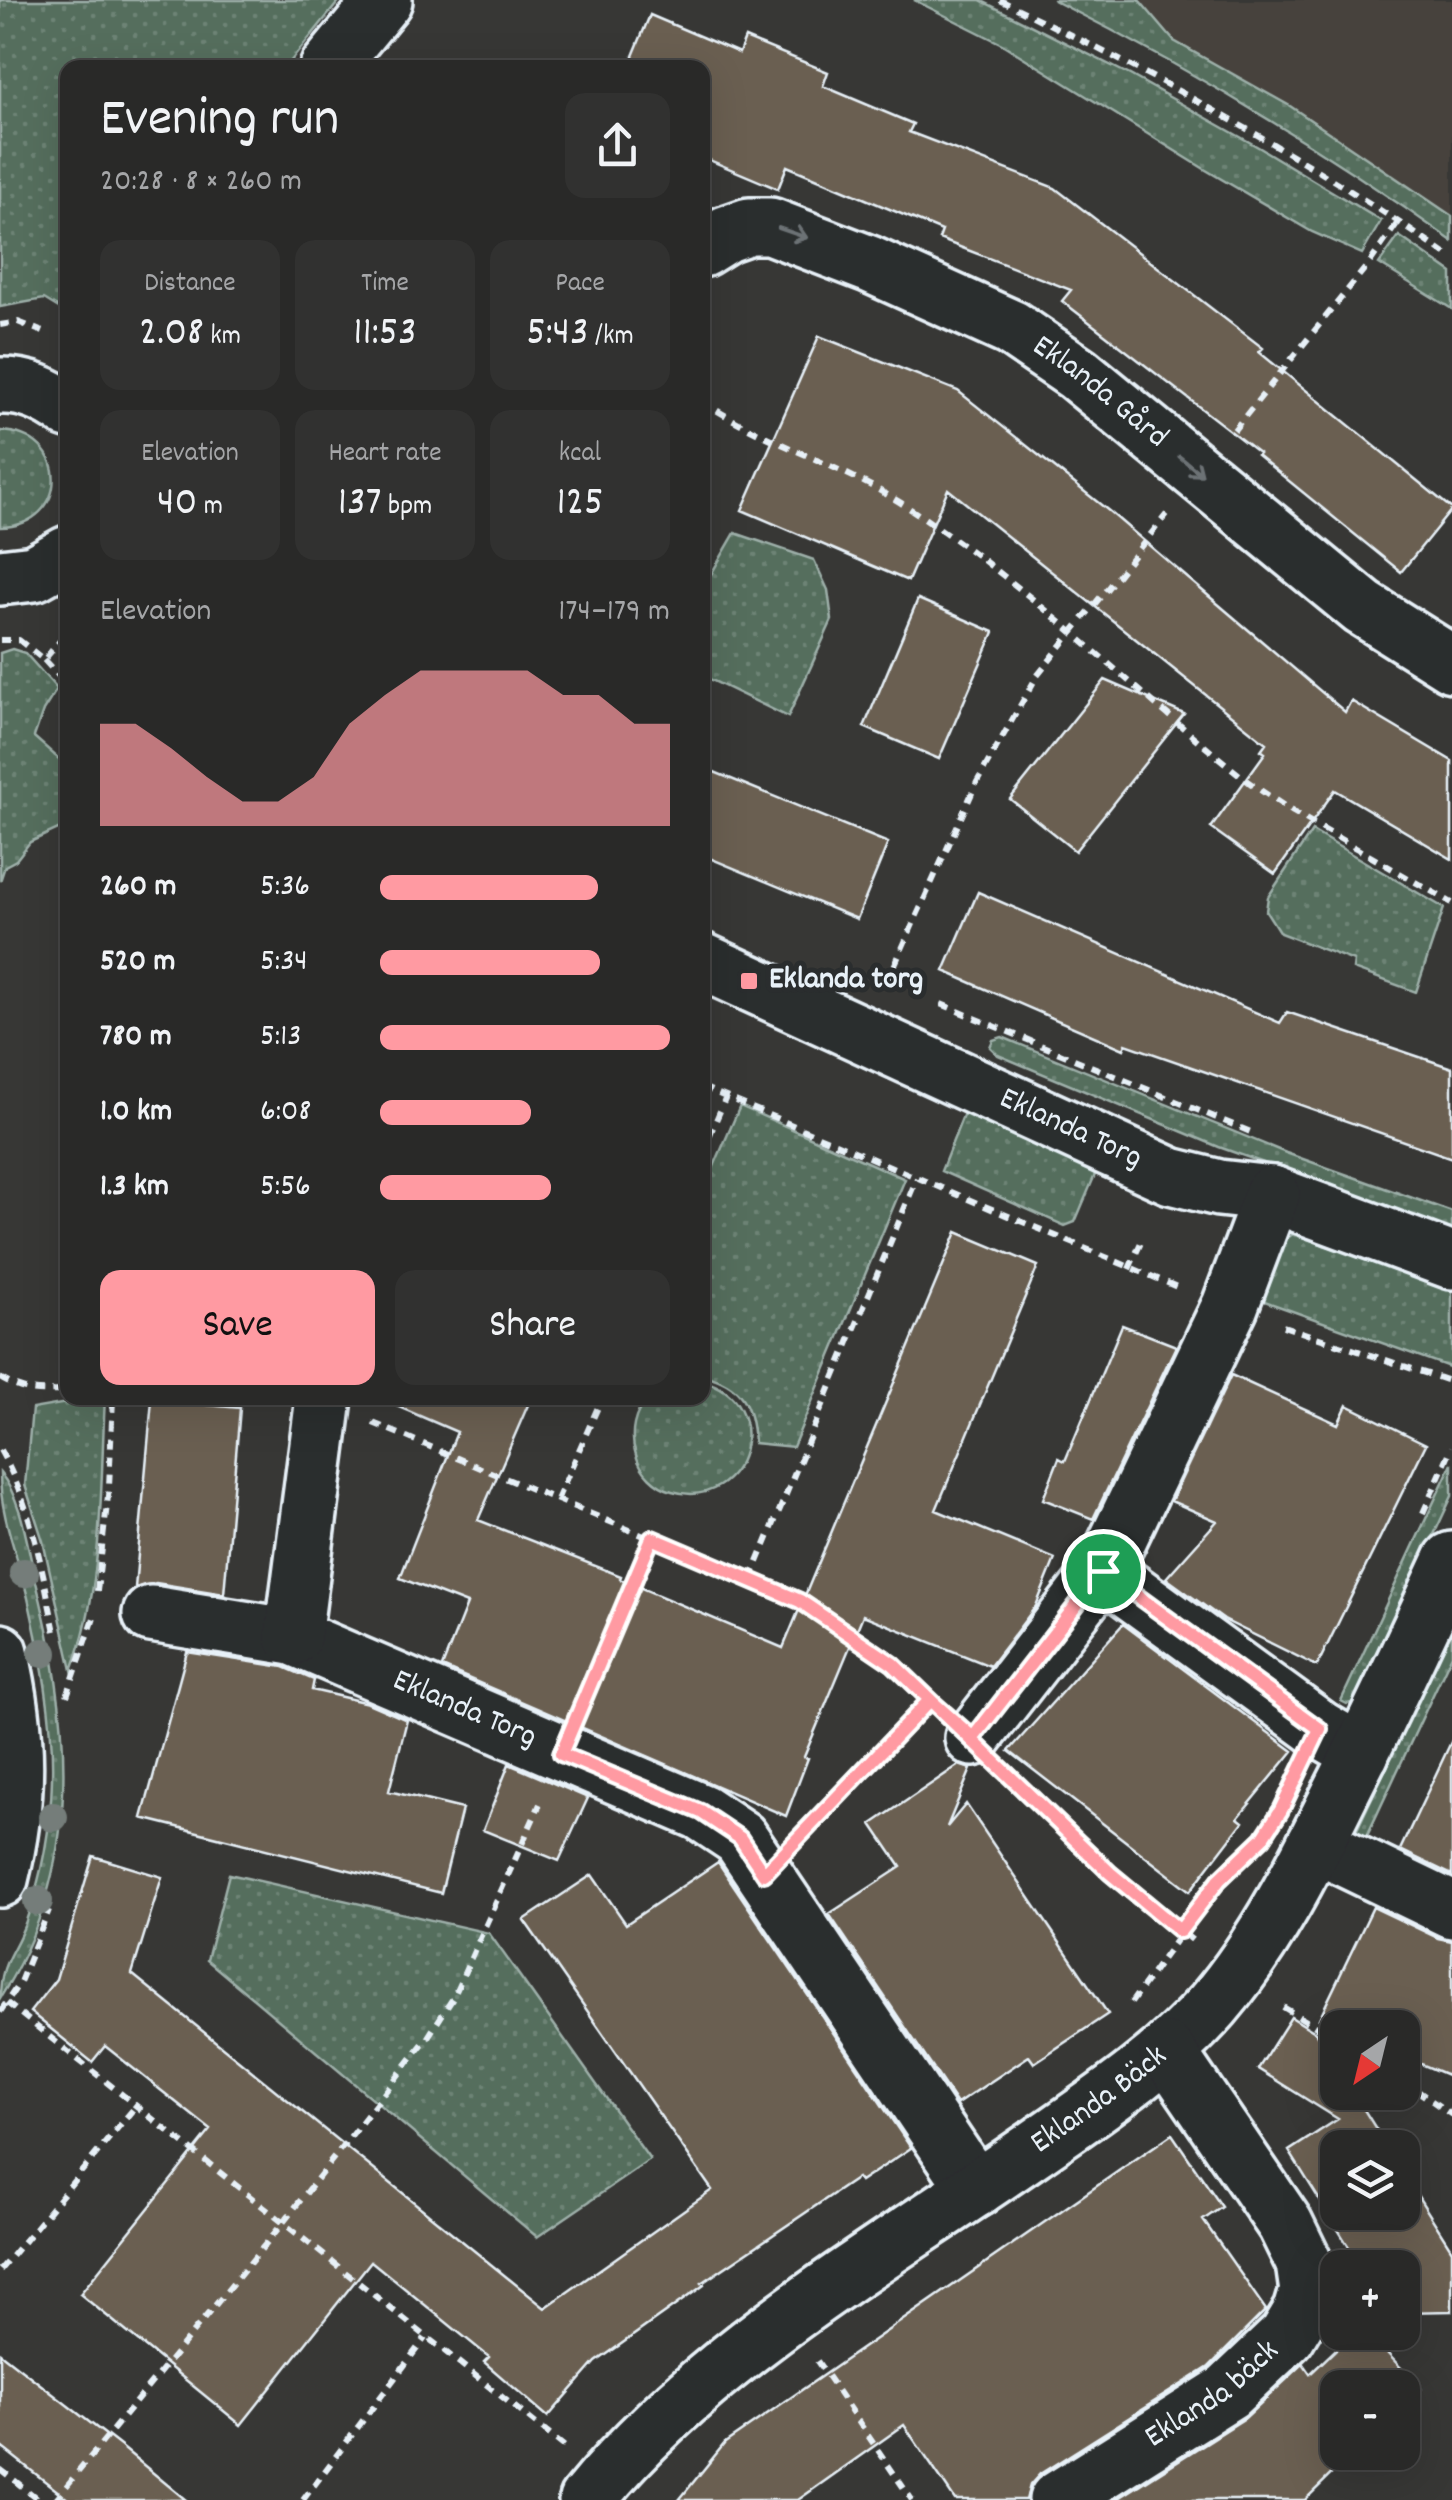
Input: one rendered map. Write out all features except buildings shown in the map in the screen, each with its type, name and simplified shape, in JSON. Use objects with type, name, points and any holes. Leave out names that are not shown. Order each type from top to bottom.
[{"type":"street","points":[[335,60],[384,0]]},
{"type":"street","name":"Eklanda Gård","points":[[710,243],[750,226],[770,226],[869,264],[1011,328],[1077,372],[1363,608],[1452,664]]},
{"type":"street","points":[[0,386],[26,388],[60,405]]},
{"type":"street","points":[[0,577],[34,574],[60,559]]},
{"type":"street","name":"Eklanda Torg","points":[[710,965],[1171,1176],[1219,1188],[1272,1194],[1452,1261]]},
{"type":"street","points":[[973,1738],[1103,1571],[1230,1306],[1272,1194]]},
{"type":"street","points":[[294,1637],[323,1405]]},
{"type":"street","name":"Eklanda Bäck","points":[[596,2489],[718,2370],[1097,2105],[1167,2050],[1213,2005],[1282,1906],[1361,1752],[1435,1541]]},
{"type":"street","points":[[1103,1571],[1320,1729],[1361,1752]]},
{"type":"street","name":"Eklanda Torg","points":[[151,1614],[294,1637],[701,1812],[740,1838],[976,2190]]},
{"type":"street","points":[[0,1652],[14,1708],[16,1791],[0,1879]]},
{"type":"street","points":[[1316,1844],[1452,1910]]},
{"type":"street","name":"Eklanda bäck","points":[[1057,2500],[1239,2382],[1287,2336],[1302,2311],[1308,2291],[1304,2263],[1285,2224],[1167,2050]]},
{"type":"path","points":[[1000,0],[1307,162],[1452,258]]},
{"type":"path","points":[[887,982],[976,782],[1037,676],[1399,221]]},
{"type":"path","points":[[710,406],[732,421],[862,478],[913,510],[987,562],[1250,783],[1452,903]]},
{"type":"path","points":[[0,640],[19,640],[60,677]]},
{"type":"path","points":[[44,660],[60,641]]},
{"type":"path","points":[[870,975],[905,989]]},
{"type":"path","points":[[923,997],[1266,1138]]},
{"type":"path","points":[[710,1090],[1129,1270],[1452,1382]]},
{"type":"path","points":[[710,1134],[726,1097]]},
{"type":"path","points":[[751,1579],[918,1178]]},
{"type":"path","points":[[1129,1270],[1143,1238]]},
{"type":"path","points":[[0,1378],[15,1388],[43,1393],[60,1391]]},
{"type":"path","points":[[97,1594],[109,1487],[113,1405]]},
{"type":"path","points":[[336,1405],[800,1601],[893,1664],[1110,1873],[1180,1931],[1320,2028]]},
{"type":"path","points":[[557,1500],[599,1405]]},
{"type":"path","points":[[1435,1541],[1452,1447]]},
{"type":"path","points":[[55,2500],[402,2074],[453,1998],[652,1538]]},
{"type":"path","points":[[66,1698],[81,1663],[95,1612]]},
{"type":"path","points":[[764,1874],[930,1700]]},
{"type":"path","points":[[1124,2012],[1219,1880],[1243,1858]]},
{"type":"path","points":[[0,2012],[7,2003],[424,2338],[596,2489]]},
{"type":"path","points":[[1420,2093],[1452,2115]]},
{"type":"path","points":[[0,2270],[135,2107]]},
{"type":"path","points":[[303,2500],[424,2338]]},
{"type":"path","points":[[814,2357],[912,2500]]},
{"type":"path","points":[[372,2408],[383,2416]]},
{"type":"path","points":[[0,2469],[40,2500]]},
{"type":"shaded area","points":[[1139,0],[1452,0],[1452,216],[1290,106],[1174,41]]},
{"type":"green space","points":[[0,0],[340,0],[292,60],[60,60],[60,309],[44,299],[0,307]]},
{"type":"green space","points":[[914,0],[980,0],[1130,75],[1381,221],[1362,254],[1312,232],[1002,44]]},
{"type":"green space","points":[[1053,0],[1139,0],[1174,41],[1290,106],[1452,216],[1452,241],[1257,113],[1157,54]]},
{"type":"green space","points":[[1399,236],[1452,273],[1452,309],[1379,264]]},
{"type":"green space","points":[[0,431],[24,436],[40,447],[50,462],[54,479],[50,497],[40,512],[23,523],[0,527]]},
{"type":"green space","points":[[735,533],[814,560],[828,590],[832,620],[788,717],[710,679],[710,576]]},
{"type":"green space","points":[[12,649],[25,653],[57,689],[43,711],[34,737],[60,760],[60,828],[30,842],[16,860],[5,866],[0,881],[0,653]]},
{"type":"green space","points":[[1312,831],[1444,908],[1416,992],[1353,969],[1354,961],[1280,933],[1266,911],[1268,897]]},
{"type":"green space","points":[[1002,1037],[1286,1153],[1452,1212],[1452,1230],[1219,1147],[998,1055],[990,1047],[993,1040]]},
{"type":"green space","points":[[968,1103],[1100,1163],[1075,1222],[1065,1226],[941,1171]]},
{"type":"green space","points":[[740,1106],[905,1179],[793,1447],[754,1443],[751,1418],[742,1398],[727,1384],[710,1377],[710,1176]]},
{"type":"green space","points":[[1293,1234],[1452,1289],[1452,1368],[1256,1298],[1279,1244]]},
{"type":"green space","points":[[710,1384],[726,1392],[740,1409],[746,1430],[744,1451],[735,1471],[719,1486],[698,1493],[672,1491],[654,1482],[641,1467],[634,1447],[634,1424],[643,1405],[710,1405]]},
{"type":"green space","points":[[60,1404],[105,1405],[95,1570],[72,1670],[43,1541],[25,1485],[32,1409]]},
{"type":"green space","points":[[1452,1463],[1452,1496],[1356,1702],[1347,1704],[1341,1701]]},
{"type":"green space","points":[[0,1473],[22,1521],[47,1628],[57,1683],[63,1790],[58,1844],[47,1896],[27,1948],[0,1998],[5,1965],[26,1921],[41,1869],[50,1815],[52,1757],[42,1665],[6,1520]]},
{"type":"green space","points":[[1452,1628],[1452,1654],[1366,1838],[1359,1845],[1353,1838]]},
{"type":"green space","points":[[229,1874],[489,1933],[650,2160],[537,2237],[207,1960]]},
{"type":"place","name":"Eklanda torg","points":[[749,981]]},
{"type":"route","points":[[1103,1571],[973,1738],[930,1700],[764,1874],[740,1838],[701,1812],[561,1754],[652,1538],[800,1601],[893,1664],[973,1738],[1110,1873],[1180,1931],[1219,1880],[1263,1838],[1320,1729],[1103,1571]]}]
